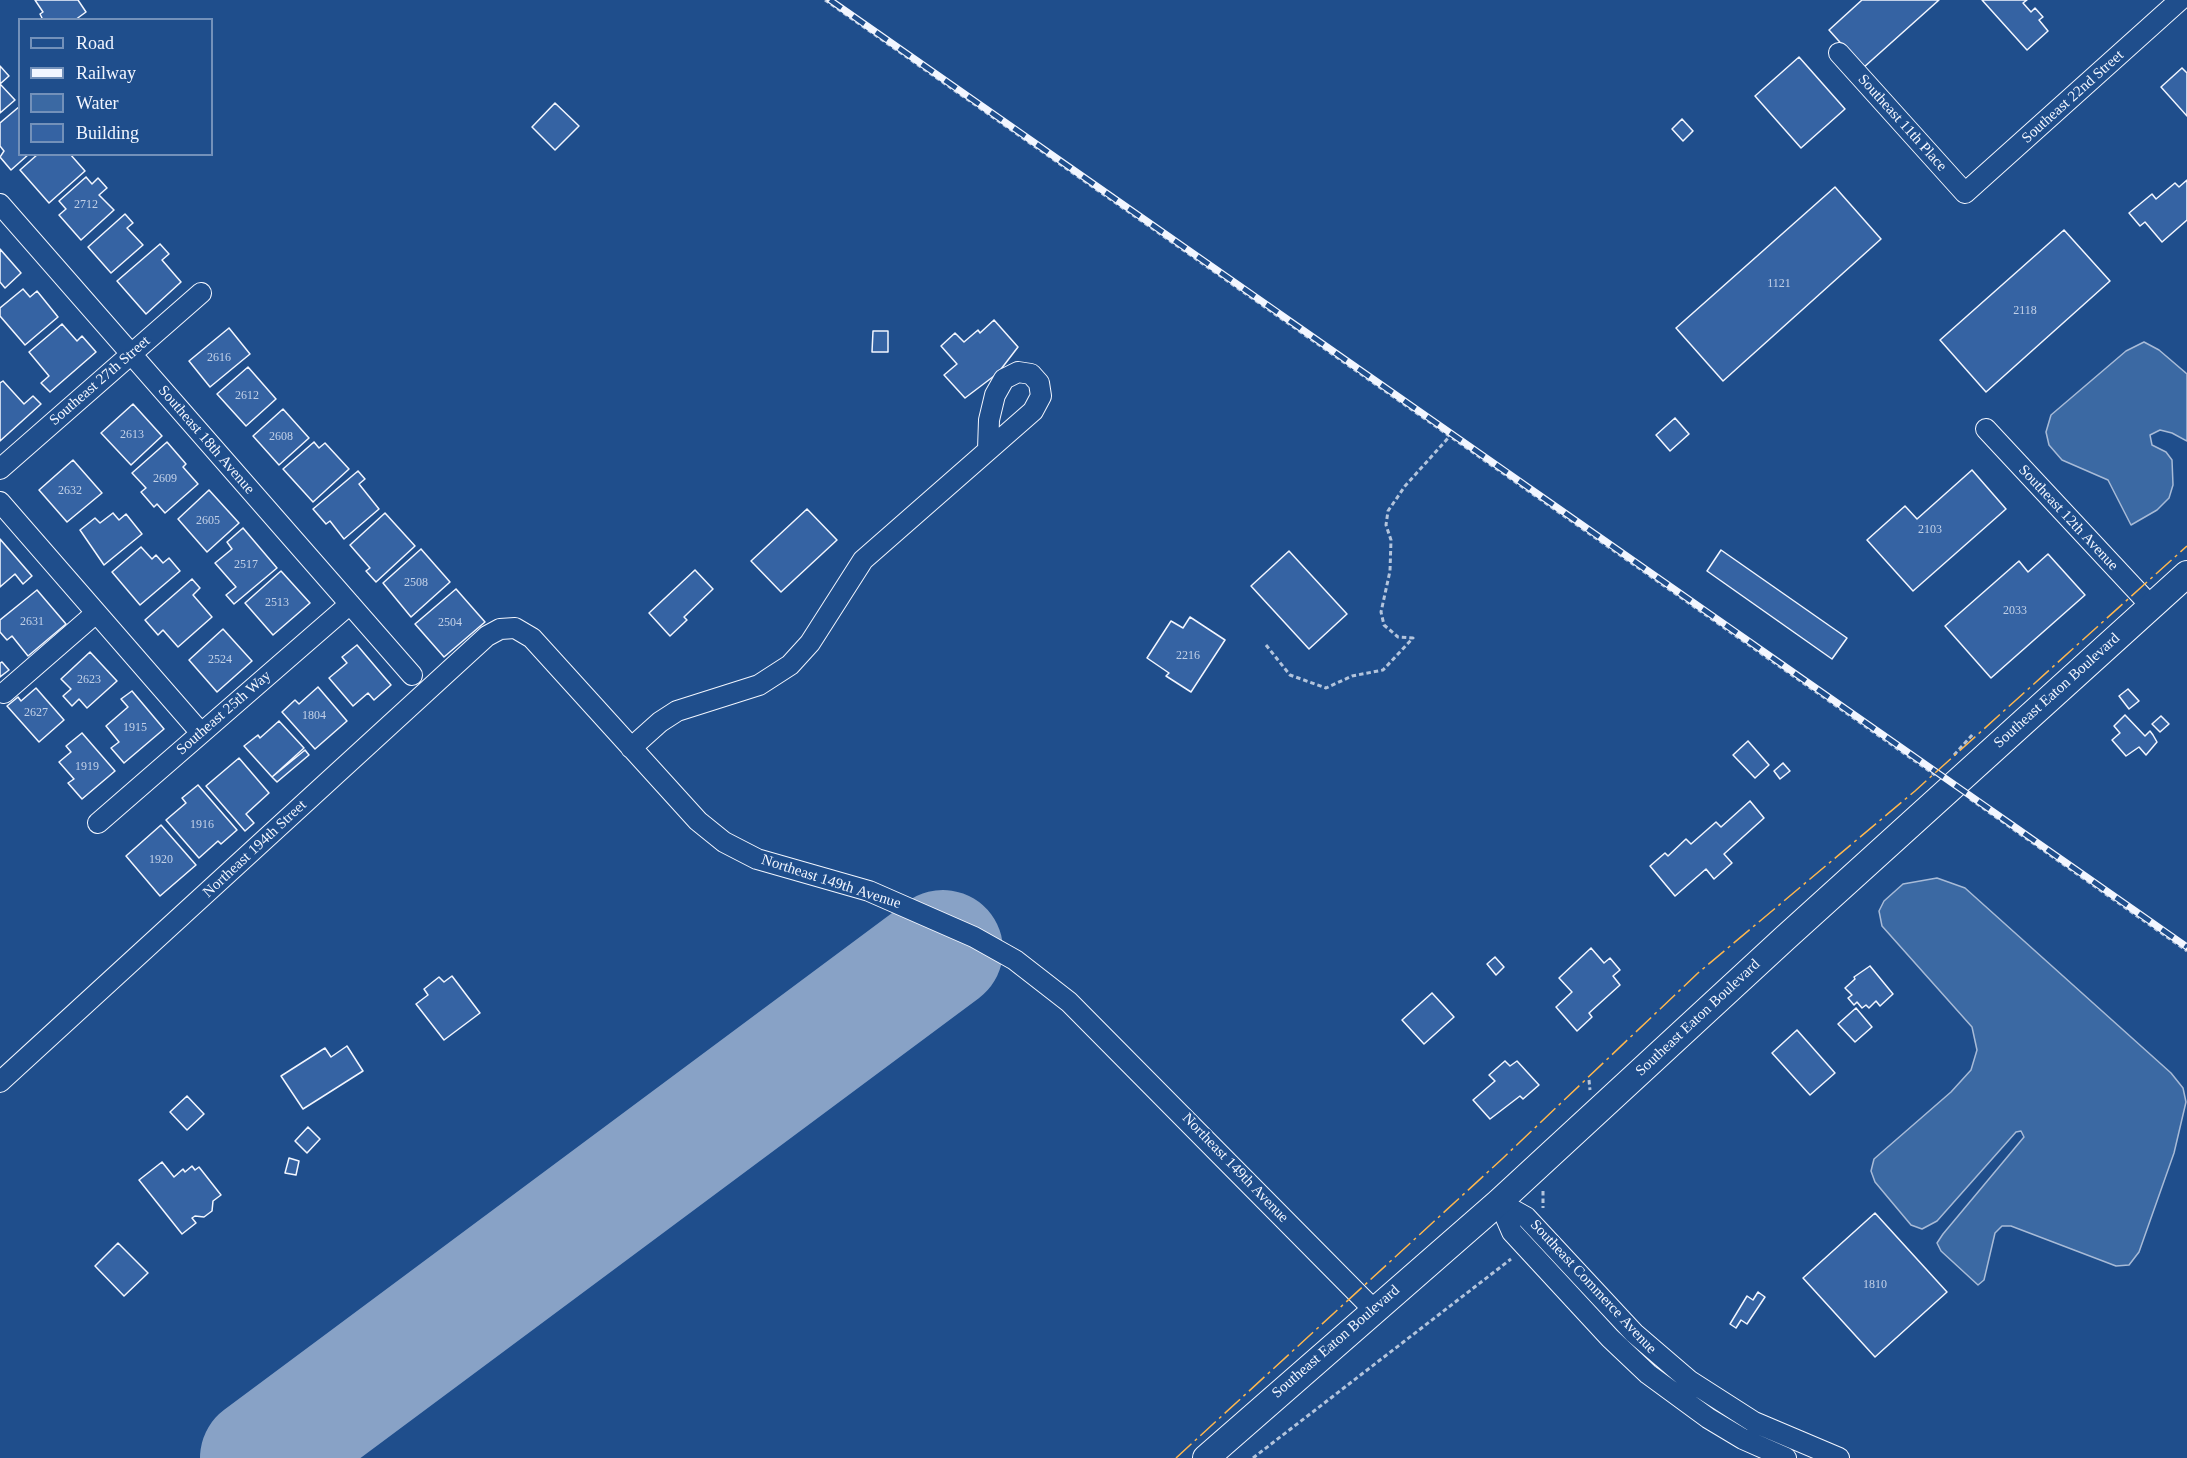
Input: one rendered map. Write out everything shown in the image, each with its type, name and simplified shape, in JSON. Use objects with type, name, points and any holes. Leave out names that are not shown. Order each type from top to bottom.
[{"type":"main road","name":"Southeast Eaton Boulevard","points":[[1206,1458],[1373,1309],[1499,1202],[1951,786],[2187,574]]},
{"type":"street","name":"Southeast 22nd Street","points":[[1965,193],[2180,0]]},
{"type":"street","name":"Southeast 11th Place","points":[[1839,53],[1965,193]]},
{"type":"street","name":"Southeast 18th Avenue","points":[[0,204],[412,675]]},
{"type":"street","name":"Southeast 27th Street","points":[[0,470],[201,293]]},
{"type":"street","name":"Southeast 12th Avenue","points":[[1986,429],[2151,606]]},
{"type":"street","points":[[631,748],[660,722],[677,711],[759,685],[790,665],[810,643],[863,560],[988,449]]},
{"type":"street","points":[[0,502],[201,733]]},
{"type":"street","name":"Southeast 25th Way","points":[[98,823],[350,604]]},
{"type":"street","points":[[4,693],[96,613]]},
{"type":"street","name":"Northeast 194th Street","points":[[0,1082],[487,636],[500,629],[516,629]]},
{"type":"street","name":"Northeast 149th Avenue","points":[[516,629],[532,638],[698,821],[717,837],[740,851],[869,891],[912,908],[974,937],[1015,960],[1086,1017],[1373,1309]]},
{"type":"street","name":"Southeast Commerce Avenue","points":[[1499,1202],[1512,1232],[1616,1344],[1648,1374],[1723,1427],[1786,1458]]},
{"type":"street","name":"Southeast Commerce Avenue","points":[[1499,1202],[1526,1217],[1634,1333],[1683,1375],[1754,1422],[1839,1458]]},
{"type":"path","points":[[825,0],[2187,951]]},
{"type":"path","points":[[1266,645],[1290,675],[1326,688],[1352,676],[1383,670],[1413,638],[1398,637],[1384,625],[1381,612],[1390,571],[1391,540],[1386,525],[1388,511],[1405,486],[1449,437]]},
{"type":"path","points":[[1253,1458],[1511,1259]]},
{"type":"water","points":[[2144,342],[2159,350],[2187,374],[2187,441],[2160,430],[2150,435],[2152,445],[2166,452],[2172,460],[2173,485],[2169,498],[2157,510],[2131,525],[2108,480],[2062,460],[2049,445],[2046,432],[2051,415],[2126,351]]},
{"type":"water","points":[[1937,878],[1965,888],[2171,1073],[2183,1088],[2186,1102],[2174,1153],[2139,1252],[2129,1265],[2116,1266],[2011,1226],[2002,1226],[1995,1233],[1984,1280],[1978,1285],[1941,1251],[1937,1243],[1943,1234],[2024,1137],[2021,1131],[2016,1132],[1937,1221],[1922,1229],[1911,1225],[1875,1182],[1871,1171],[1874,1159],[1951,1092],[1971,1070],[1977,1050],[1972,1027],[1882,926],[1879,911],[1884,901],[1903,884]]},
{"type":"building","points":[[35,0],[78,0],[86,12],[78,18],[42,18],[40,14],[43,12]]},
{"type":"building","points":[[1862,0],[1939,0],[1863,68],[1829,30]]},
{"type":"building","points":[[1982,0],[2027,0],[2023,3],[2031,12],[2035,8],[2043,17],[2039,20],[2048,31],[2027,50]]},
{"type":"building","points":[[1799,57],[1845,109],[1801,148],[1755,96]]},
{"type":"building","points":[[0,66],[9,76],[0,84]]},
{"type":"building","points":[[2182,68],[2187,73],[2187,116],[2161,87]]},
{"type":"building","points":[[0,84],[15,100],[0,113]]},
{"type":"building","points":[[555,103],[579,126],[555,150],[532,127]]},
{"type":"building","points":[[18,108],[18,156],[27,156],[11,170],[0,157],[4,151],[0,146],[0,123]]},
{"type":"building","points":[[1682,119],[1693,131],[1683,141],[1672,129]]},
{"type":"building","points":[[36,156],[72,156],[85,171],[49,203],[20,170]]},
{"type":"building","points":[[86,177],[92,184],[98,178],[107,188],[99,195],[114,210],[81,240],[59,215],[66,209],[59,201]]},
{"type":"building","points":[[2187,180],[2187,220],[2162,242],[2145,222],[2140,226],[2129,213],[2152,194],[2156,199],[2175,183],[2179,187]]},
{"type":"building","points":[[1835,187],[1881,239],[1723,381],[1676,328]]},
{"type":"building","points":[[125,214],[133,223],[127,228],[143,245],[111,273],[88,247]]},
{"type":"building","points":[[2064,230],[2110,281],[1986,392],[1940,340]]},
{"type":"building","points":[[160,244],[169,254],[162,260],[181,282],[146,314],[117,281]]},
{"type":"building","points":[[0,249],[21,273],[5,288],[0,282]]},
{"type":"building","points":[[23,289],[30,297],[37,291],[58,317],[25,345],[0,316],[0,308]]},
{"type":"building","points":[[994,320],[1018,347],[998,373],[965,398],[944,375],[957,364],[941,346],[955,333],[964,342],[978,330],[980,333]]},
{"type":"building","points":[[62,324],[77,341],[82,336],[96,352],[50,392],[41,383],[49,376],[29,352]]},
{"type":"building","points":[[229,328],[250,354],[210,387],[189,361]]},
{"type":"building","points":[[873,331],[888,331],[888,352],[872,352]]},
{"type":"building","points":[[248,367],[276,399],[246,426],[217,394]]},
{"type":"building","points":[[3,381],[24,404],[33,396],[41,404],[0,441],[0,383]]},
{"type":"building","points":[[133,404],[162,436],[131,465],[101,433]]},
{"type":"building","points":[[283,409],[309,438],[279,465],[253,436]]},
{"type":"building","points":[[1675,418],[1689,434],[1670,451],[1656,435]]},
{"type":"building","points":[[167,442],[186,464],[183,467],[198,484],[165,513],[157,504],[154,507],[141,492],[146,488],[132,473]]},
{"type":"building","points":[[314,442],[319,448],[325,443],[349,469],[313,502],[283,469]]},
{"type":"building","points":[[73,460],[102,493],[67,522],[39,490]]},
{"type":"building","points":[[1972,470],[2006,509],[1913,591],[1867,540],[1905,506],[1917,519]]},
{"type":"building","points":[[358,471],[365,479],[359,484],[379,509],[344,539],[330,521],[326,524],[313,509]]},
{"type":"building","points":[[209,490],[239,523],[207,552],[178,519]]},
{"type":"building","points":[[807,509],[837,540],[781,592],[751,561]]},
{"type":"building","points":[[113,513],[119,520],[126,514],[142,534],[104,565],[80,530],[95,518],[100,523]]},
{"type":"building","points":[[385,513],[415,546],[376,582],[366,571],[370,568],[350,545]]},
{"type":"building","points":[[243,528],[277,568],[234,604],[226,595],[236,587],[215,563],[232,549],[227,542]]},
{"type":"building","points":[[0,539],[32,576],[23,584],[15,574],[0,587]]},
{"type":"building","points":[[141,547],[152,559],[156,555],[163,563],[169,558],[180,571],[140,605],[112,572]]},
{"type":"building","points":[[421,549],[450,582],[411,617],[383,583]]},
{"type":"building","points":[[1721,550],[1847,638],[1832,659],[1707,571]]},
{"type":"building","points":[[1289,551],[1347,614],[1309,649],[1251,586]]},
{"type":"building","points":[[2048,554],[2085,595],[1991,678],[1945,626],[2019,561],[2028,572]]},
{"type":"building","points":[[695,570],[713,589],[684,617],[687,620],[670,636],[649,613]]},
{"type":"building","points":[[281,571],[310,603],[273,635],[245,603]]},
{"type":"building","points":[[192,579],[200,588],[193,595],[212,617],[178,647],[163,630],[158,635],[145,620]]},
{"type":"building","points":[[456,589],[485,622],[444,657],[415,624]]},
{"type":"building","points":[[37,590],[66,624],[28,656],[12,636],[7,640],[0,632],[0,620]]},
{"type":"building","points":[[1190,617],[1225,640],[1191,692],[1166,676],[1169,673],[1147,658],[1171,621],[1183,628]]},
{"type":"building","points":[[223,629],[252,661],[217,692],[189,660]]},
{"type":"building","points":[[357,645],[391,685],[374,700],[368,693],[353,706],[329,678],[347,663],[342,657]]},
{"type":"building","points":[[90,652],[117,681],[87,708],[79,699],[72,706],[63,696],[71,689],[61,679]]},
{"type":"building","points":[[2,662],[9,670],[0,677],[0,663]]},
{"type":"building","points":[[318,687],[347,721],[315,749],[282,712],[295,700],[299,704]]},
{"type":"building","points":[[36,688],[64,720],[39,742],[7,706],[18,697],[21,701]]},
{"type":"building","points":[[2128,689],[2139,701],[2129,709],[2119,696]]},
{"type":"building","points":[[132,691],[164,729],[124,763],[111,748],[119,742],[106,726],[128,707],[121,699]]},
{"type":"building","points":[[2125,715],[2145,736],[2150,731],[2157,742],[2146,755],[2139,747],[2126,756],[2112,740],[2120,733],[2114,726]]},
{"type":"building","points":[[2161,716],[2169,724],[2160,732],[2152,724]]},
{"type":"building","points":[[279,721],[304,748],[272,777],[244,746],[258,735],[260,738]]},
{"type":"building","points":[[82,733],[115,771],[82,799],[68,783],[74,779],[59,762],[71,752],[66,746]]},
{"type":"building","points":[[1748,741],[1769,765],[1755,778],[1733,755]]},
{"type":"building","points":[[305,750],[309,755],[277,782],[272,777]]},
{"type":"building","points":[[239,758],[269,793],[246,814],[254,823],[245,831],[206,786]]},
{"type":"building","points":[[1783,763],[1790,771],[1780,779],[1774,771]]},
{"type":"building","points":[[198,785],[237,830],[221,844],[218,841],[199,858],[166,820],[186,803],[182,798]]},
{"type":"building","points":[[1750,801],[1764,818],[1724,854],[1732,863],[1714,879],[1706,869],[1675,896],[1650,866],[1665,853],[1668,856],[1686,839],[1691,844],[1716,822],[1721,827]]},
{"type":"building","points":[[161,825],[196,865],[160,896],[126,856]]},
{"type":"building","points":[[1591,948],[1604,963],[1610,958],[1620,970],[1613,976],[1620,985],[1589,1013],[1592,1017],[1577,1031],[1556,1007],[1572,992],[1559,978]]},
{"type":"building","points":[[1495,957],[1504,967],[1496,975],[1487,964]]},
{"type":"building","points":[[1870,966],[1893,994],[1880,1006],[1876,1001],[1869,1008],[1866,1005],[1862,1008],[1857,1002],[1854,1005],[1848,998],[1852,995],[1845,988],[1855,979],[1854,977]]},
{"type":"building","points":[[452,976],[480,1013],[444,1040],[416,1004],[428,995],[424,989],[439,977],[444,982]]},
{"type":"building","points":[[1432,993],[1454,1017],[1424,1044],[1402,1020]]},
{"type":"building","points":[[1856,1008],[1872,1027],[1855,1042],[1838,1024]]},
{"type":"building","points":[[1797,1030],[1835,1073],[1810,1095],[1772,1053]]},
{"type":"building","points":[[347,1046],[363,1071],[303,1109],[281,1076],[325,1048],[331,1057]]},
{"type":"building","points":[[1505,1061],[1510,1066],[1517,1061],[1539,1085],[1523,1099],[1520,1096],[1490,1119],[1473,1100],[1495,1081],[1489,1075]]},
{"type":"building","points":[[187,1096],[204,1114],[187,1130],[170,1112]]},
{"type":"building","points":[[308,1127],[320,1139],[307,1153],[295,1141]]},
{"type":"building","points":[[289,1158],[299,1161],[296,1175],[285,1173]]},
{"type":"building","points":[[162,1162],[174,1177],[183,1169],[185,1172],[192,1166],[195,1170],[199,1167],[221,1195],[213,1201],[212,1211],[204,1217],[192,1218],[196,1223],[182,1234],[139,1180]]},
{"type":"building","points":[[1875,1213],[1947,1292],[1875,1357],[1803,1278]]},
{"type":"building","points":[[118,1243],[148,1273],[124,1296],[95,1266]]},
{"type":"building","points":[[1758,1292],[1765,1297],[1747,1324],[1741,1320],[1736,1328],[1730,1324],[1747,1296],[1753,1300]]},
{"type":"runway","points":[[260,1458],[943,950]]},
{"type":"railway","points":[[830,0],[2187,947]]},
{"type":"power","points":[[1176,1458],[1502,1159],[1698,973],[1915,791],[2187,546]]}]
